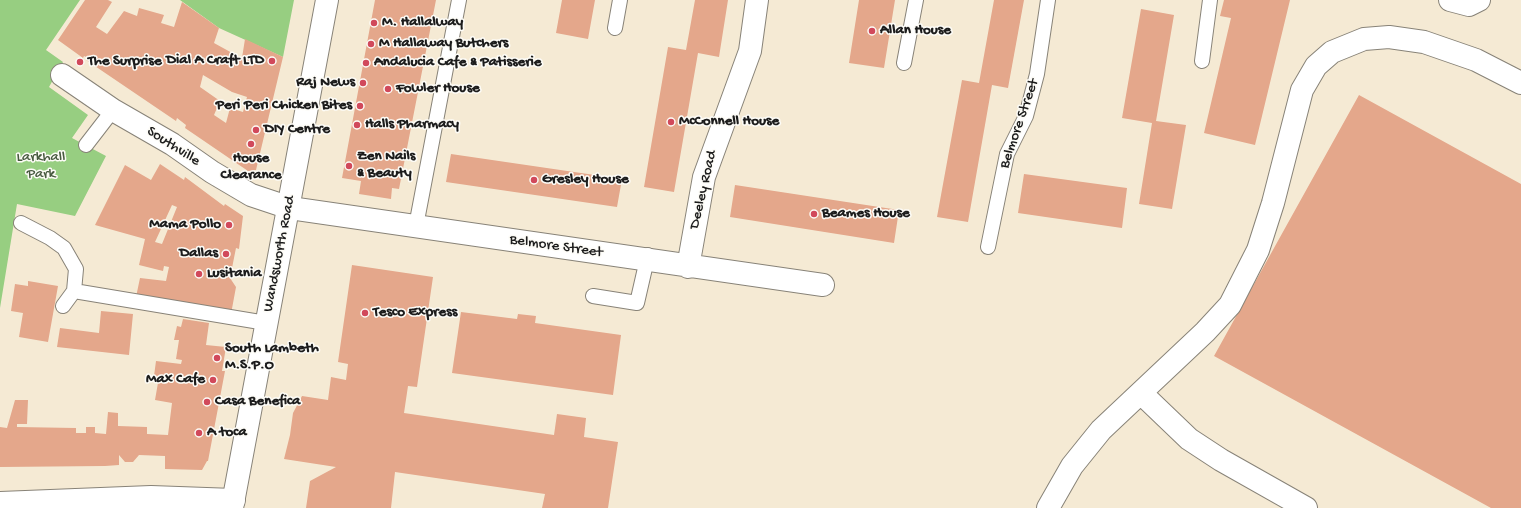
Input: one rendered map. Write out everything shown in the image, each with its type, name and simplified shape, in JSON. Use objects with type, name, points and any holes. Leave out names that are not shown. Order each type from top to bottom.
[{"type":"street","name":"Wandsworth Road","points":[[233,504],[266,323],[290,208],[327,0]]},
{"type":"street","name":"Deeley Road","points":[[688,267],[704,177],[750,51],[757,0]]},
{"type":"street","points":[[1450,0],[1469,5],[1479,0]]},
{"type":"street","points":[[1048,508],[1060,485],[1087,445],[1115,414],[1141,393],[1205,332],[1230,305],[1258,250],[1273,203],[1302,90],[1316,66],[1332,52],[1364,39],[1396,38],[1424,42],[1476,60],[1521,83]]},
{"type":"street","name":"Southville","points":[[62,75],[113,110],[172,144],[212,172],[251,195],[290,208]]},
{"type":"street","name":"Belmore Street","points":[[290,208],[648,258],[688,267],[823,284]]},
{"type":"street","points":[[1141,393],[1183,435],[1193,442],[1221,460],[1306,508]]},
{"type":"street","points":[[0,503],[152,497],[233,504]]},
{"type":"lane","points":[[416,226],[459,0]]},
{"type":"lane","points":[[615,28],[620,0]]},
{"type":"lane","points":[[904,63],[916,0]]},
{"type":"lane","name":"Belmore Street","points":[[988,247],[1007,154],[1026,116],[1037,74],[1048,0]]},
{"type":"lane","points":[[1202,60],[1210,0]]},
{"type":"lane","points":[[86,145],[113,110]]},
{"type":"lane","points":[[21,223],[50,238],[64,248],[76,269],[74,291],[64,306]]},
{"type":"lane","points":[[593,296],[637,303],[648,258]]},
{"type":"lane","points":[[74,291],[266,323]]},
{"type":"green space","name":"Larkhall Park","points":[[0,0],[80,0],[46,50],[63,62],[49,87],[88,115],[72,138],[106,156],[75,216],[17,204],[0,308]]},
{"type":"green space","points":[[180,0],[294,0],[283,57],[219,28]]},
{"type":"building","points":[[85,0],[108,0],[112,2],[96,27],[107,34],[124,11],[137,16],[139,8],[164,15],[161,23],[174,27],[182,2],[219,28],[214,43],[234,54],[242,58],[245,39],[283,57],[256,170],[248,171],[185,128],[186,125],[177,118],[176,121],[86,60],[88,58],[84,56],[83,58],[58,40]],"holes":[[[203,75],[232,92],[247,97],[243,112],[230,108],[226,123],[214,115],[220,101],[200,87]]]},
{"type":"building","name":"Fowler House","points":[[375,0],[436,0],[399,189],[392,188],[391,199],[359,194],[361,181],[342,178]]},
{"type":"building","points":[[562,0],[595,0],[588,39],[556,33]]},
{"type":"building","name":"McConnell House","points":[[695,0],[728,0],[719,57],[698,53],[674,192],[644,187],[668,47],[686,50]]},
{"type":"building","name":"Allan House","points":[[859,0],[895,0],[884,68],[849,63]]},
{"type":"building","points":[[994,0],[1024,0],[1008,88],[992,85],[968,222],[937,217],[962,80],[979,83]]},
{"type":"building","points":[[1224,0],[1290,0],[1255,145],[1204,133],[1231,18],[1220,16]]},
{"type":"building","points":[[1141,9],[1174,15],[1156,121],[1186,125],[1172,209],[1139,204],[1152,123],[1122,118]]},
{"type":"building","points":[[1359,95],[1521,184],[1521,508],[1491,508],[1214,356]]},
{"type":"building","name":"Gresley House","points":[[451,154],[622,179],[617,207],[446,182]]},
{"type":"building","points":[[160,164],[184,180],[185,177],[224,206],[225,204],[243,216],[239,249],[236,248],[230,278],[236,287],[231,314],[136,297],[140,278],[166,281],[169,267],[164,266],[163,271],[139,265],[145,239],[95,225],[125,165],[151,180]],"holes":[[[172,205],[177,207],[162,244],[155,242]]]},
{"type":"building","points":[[1024,174],[1127,188],[1122,228],[1018,213]]},
{"type":"building","name":"Beames House","points":[[735,185],[899,210],[894,243],[730,217]]},
{"type":"building","points":[[352,265],[433,277],[417,387],[408,386],[404,413],[554,435],[557,414],[586,418],[584,437],[618,442],[608,508],[542,508],[545,494],[395,472],[391,508],[306,508],[310,481],[336,467],[284,459],[290,435],[293,413],[302,396],[328,400],[331,377],[346,380],[348,364],[338,362]]},
{"type":"building","points":[[28,281],[58,286],[48,342],[19,337],[23,313],[11,311],[15,284],[28,286]]},
{"type":"building","points":[[101,311],[133,314],[129,355],[57,347],[60,328],[99,333]]},
{"type":"building","points":[[461,312],[517,319],[518,314],[536,316],[535,323],[621,335],[613,395],[452,373]]},
{"type":"building","points":[[183,319],[209,323],[206,345],[226,347],[222,371],[225,371],[208,461],[202,470],[165,469],[165,456],[139,455],[133,462],[125,462],[119,455],[119,465],[0,467],[0,427],[7,428],[15,400],[28,400],[27,424],[17,424],[17,427],[76,428],[76,433],[86,433],[86,427],[95,427],[95,433],[106,434],[108,412],[118,413],[118,426],[147,427],[147,434],[168,435],[172,403],[155,400],[159,377],[154,376],[156,361],[181,364],[182,360],[176,359],[179,340],[174,340],[177,326],[181,327]]},
{"type":"place","name":"M. Hallalway","points":[[374,23]]},
{"type":"place","name":"Allan House","points":[[872,31]]},
{"type":"place","name":"M Hallaway Butchers","points":[[371,44]]},
{"type":"place","name":"Dial A Craft LTD","points":[[272,61]]},
{"type":"place","name":"The Surprise","points":[[80,62]]},
{"type":"place","name":"Andalucia Cafe & Patisserie","points":[[366,63]]},
{"type":"place","name":"Raj News","points":[[363,83]]},
{"type":"place","name":"Fowler House","points":[[388,89]]},
{"type":"place","name":"Peri Peri Chicken Bites","points":[[360,106]]},
{"type":"place","name":"McConnell House","points":[[671,122]]},
{"type":"place","name":"Halls Pharmacy","points":[[357,125]]},
{"type":"place","name":"DIY Centre","points":[[256,130]]},
{"type":"place","name":"House Clearance","points":[[251,144]]},
{"type":"place","name":"Zen Nails & Beauty","points":[[349,166]]},
{"type":"place","name":"Gresley House","points":[[534,180]]},
{"type":"place","name":"Beames House","points":[[814,214]]},
{"type":"place","name":"Mama Pollo","points":[[229,225]]},
{"type":"place","name":"Dallas","points":[[226,254]]},
{"type":"place","name":"Lusitania","points":[[199,274]]},
{"type":"place","name":"Tesco Express","points":[[365,313]]},
{"type":"place","name":"South Lambeth M.S.P.O","points":[[217,358]]},
{"type":"place","name":"Max Cafe","points":[[213,380]]},
{"type":"place","name":"Casa Benefica","points":[[207,402]]},
{"type":"place","name":"A toca","points":[[199,433]]}]
